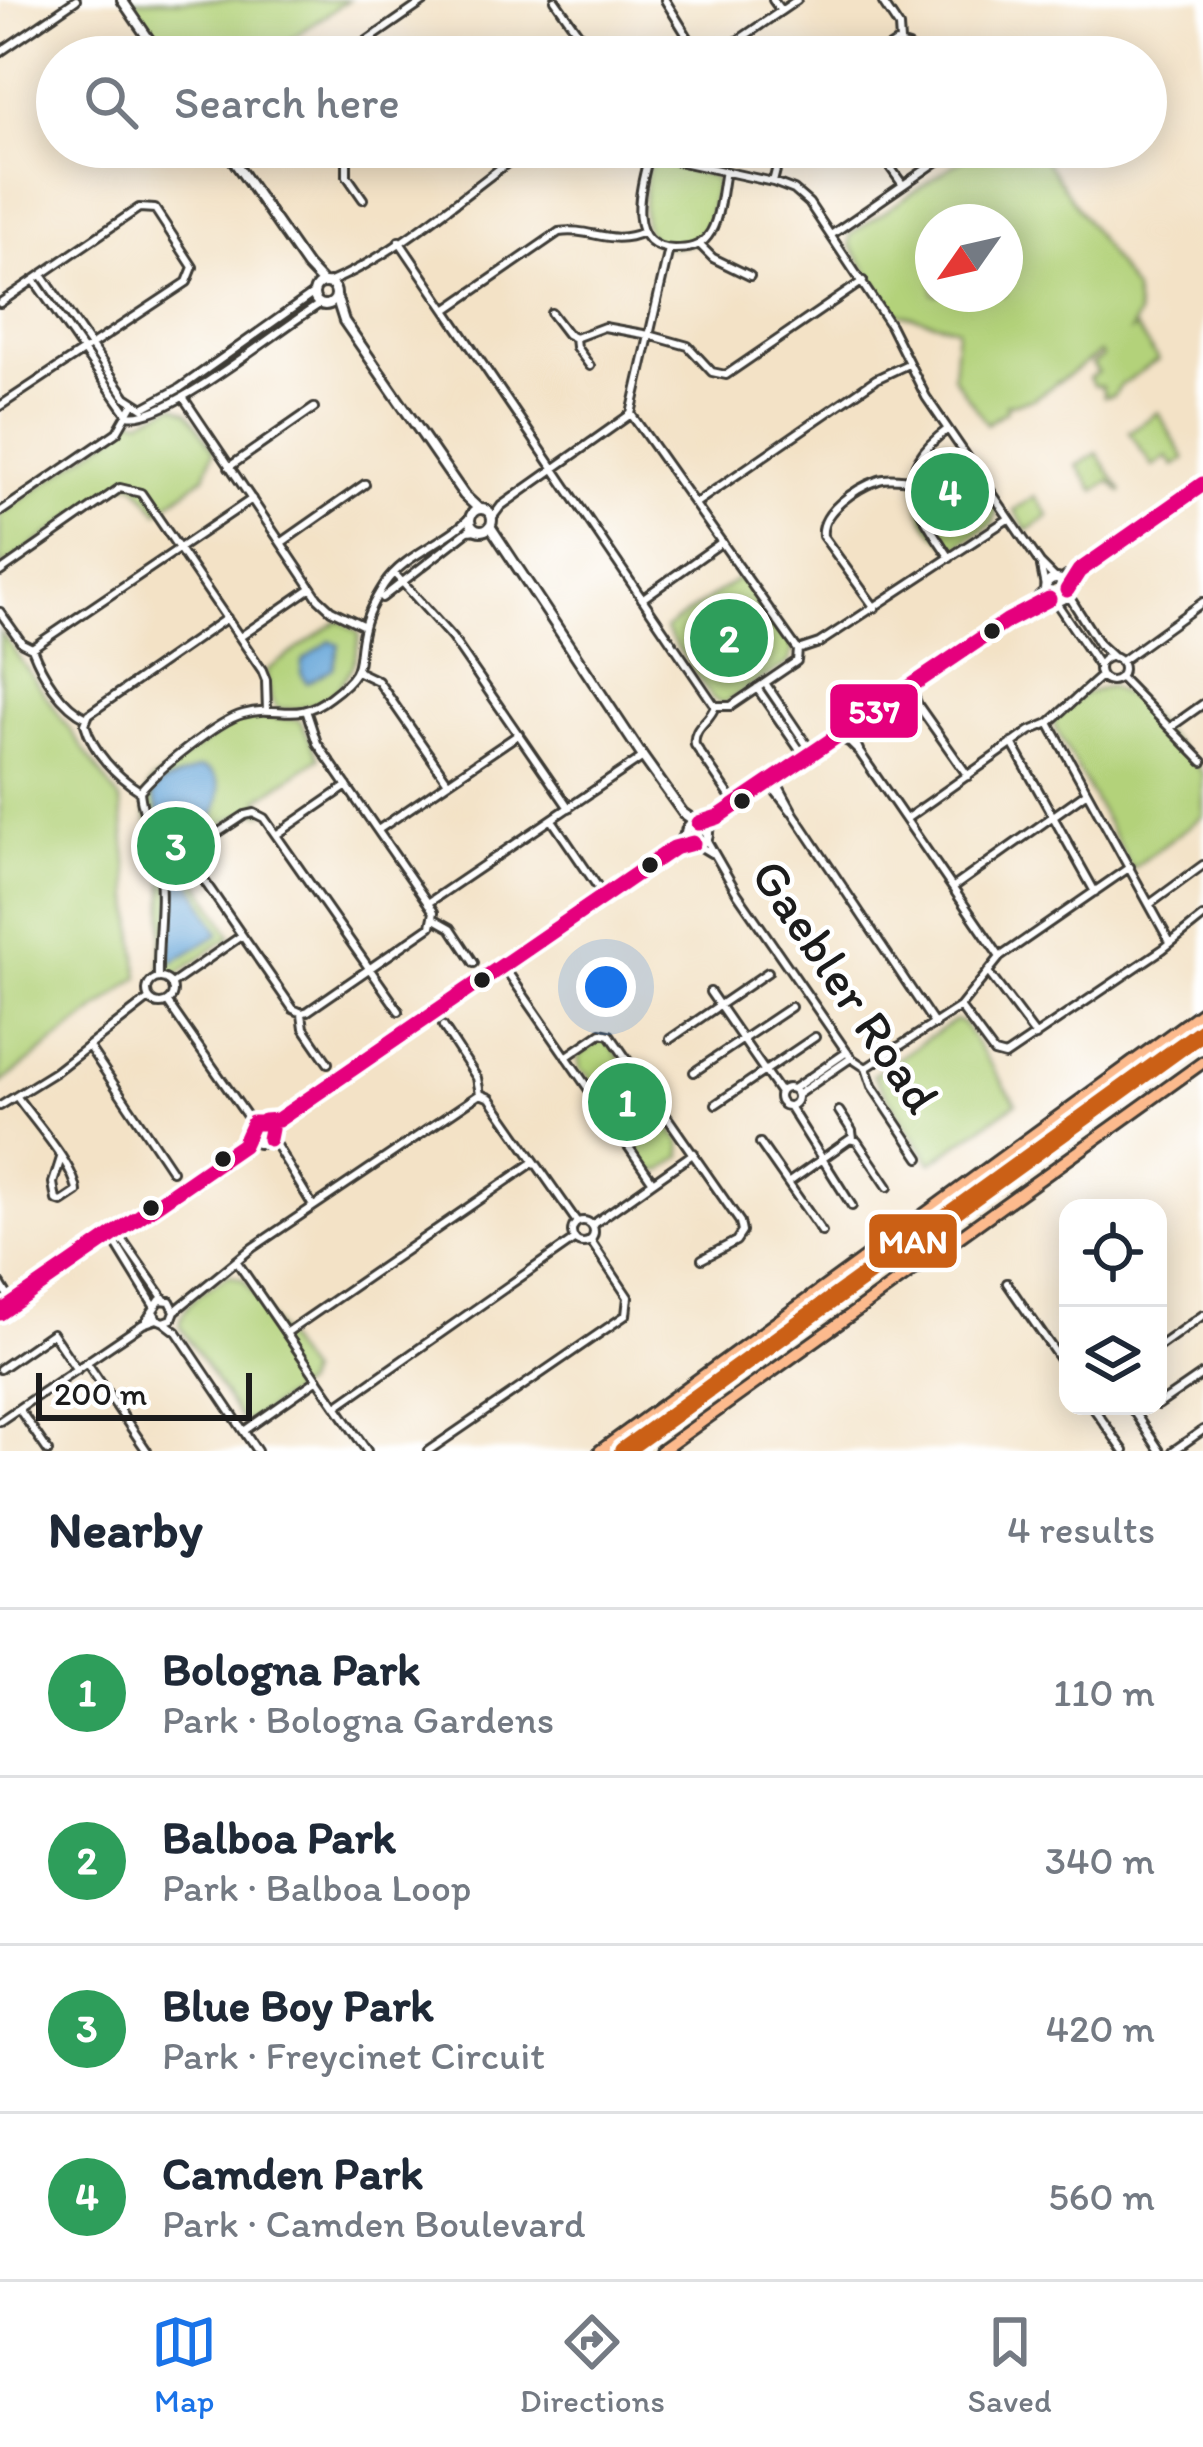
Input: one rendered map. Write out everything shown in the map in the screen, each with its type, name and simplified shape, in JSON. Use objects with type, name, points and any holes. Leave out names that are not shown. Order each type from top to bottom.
[{"type":"highway","points":[[600,1451],[1203,1011]]},
{"type":"highway","points":[[661,1451],[1203,1061]]},
{"type":"street","points":[[0,52],[76,0]]},
{"type":"street","points":[[122,0],[147,36]]},
{"type":"street","points":[[374,36],[426,0]]},
{"type":"street","points":[[555,0],[580,36]]},
{"type":"street","points":[[665,0],[690,36]]},
{"type":"street","points":[[773,0],[782,11]]},
{"type":"street","points":[[745,36],[797,0]]},
{"type":"street","points":[[883,3],[900,36]]},
{"type":"street","points":[[239,168],[320,286],[322,304],[344,321],[485,526]]},
{"type":"street","points":[[347,168],[347,176],[364,200]]},
{"type":"street","points":[[86,348],[133,404],[143,408],[182,392],[320,286],[350,274],[501,168]]},
{"type":"street","points":[[646,168],[639,196],[643,232],[669,250],[699,244],[712,233],[725,171]]},
{"type":"street","points":[[710,168],[773,182],[794,190],[809,203],[862,281],[948,429],[1040,563],[1059,580],[1099,644],[1117,660],[1120,677],[1203,762]]},
{"type":"street","points":[[773,182],[777,168]]},
{"type":"street","points":[[891,168],[903,185]]},
{"type":"street","points":[[831,235],[928,168]]},
{"type":"street","points":[[0,303],[140,208],[155,209],[193,267],[187,282],[0,406]]},
{"type":"street","points":[[446,310],[559,232],[625,241],[643,232]]},
{"type":"street","points":[[399,241],[715,706]]},
{"type":"street","points":[[699,244],[713,258],[750,277]]},
{"type":"street","points":[[397,577],[468,531],[485,526],[501,506],[631,414],[669,250]]},
{"type":"street","points":[[38,278],[128,415],[140,418],[322,304],[331,304],[350,274]]},
{"type":"street","points":[[551,313],[575,338],[604,327],[650,335],[688,346],[712,372],[726,375],[862,281]]},
{"type":"street","points":[[320,286],[336,294],[344,321]]},
{"type":"street","points":[[575,338],[590,366]]},
{"type":"street","points":[[695,503],[876,379],[908,364]]},
{"type":"street","points":[[182,392],[311,588],[331,610],[365,624]]},
{"type":"street","points":[[0,512],[117,432],[133,404]]},
{"type":"street","points":[[229,466],[314,408]]},
{"type":"street","points":[[631,414],[798,650],[797,661],[761,686],[731,706],[715,706]]},
{"type":"street","points":[[948,429],[922,449],[910,479],[921,514],[950,558]]},
{"type":"street","points":[[875,608],[824,536],[822,524],[827,514],[878,481],[910,479]]},
{"type":"street","points":[[281,543],[365,484]]},
{"type":"street","points":[[1049,595],[1059,580],[1079,571],[1203,484]]},
{"type":"street","points":[[0,572],[120,488],[141,493],[266,680],[267,711]]},
{"type":"street","points":[[32,648],[252,500]]},
{"type":"street","points":[[149,999],[148,986],[158,978],[162,905],[159,863],[140,791],[153,774],[238,715],[308,712],[332,696],[356,670],[365,624],[397,577],[476,512],[501,506]]},
{"type":"street","name":"Gaebler Road","points":[[476,512],[849,1055],[866,1068],[872,1086],[920,1158]]},
{"type":"street","points":[[798,650],[819,643],[875,608],[1009,518]]},
{"type":"street","points":[[642,599],[723,542]]},
{"type":"street","points":[[1040,563],[1049,595],[1100,671],[1110,681],[1120,677]]},
{"type":"street","points":[[1067,592],[1079,571]]},
{"type":"street","points":[[397,577],[452,638],[569,808]]},
{"type":"street","points":[[240,637],[311,588]]},
{"type":"street","points":[[0,1313],[253,1132],[273,1129],[916,682],[1030,606],[1067,592]]},
{"type":"street","points":[[906,819],[1012,743],[1049,723],[1100,671],[1106,658],[1117,660],[1203,602]]},
{"type":"street","points":[[0,612],[22,643],[32,648],[70,710],[87,718]]},
{"type":"street","points":[[87,718],[226,618]]},
{"type":"street","points":[[356,670],[378,681],[448,782]]},
{"type":"street","points":[[916,682],[918,705],[968,776]]},
{"type":"street","points":[[761,686],[809,756]]},
{"type":"street","points":[[897,695],[918,705]]},
{"type":"street","points":[[1170,727],[1203,704]]},
{"type":"street","points":[[715,706],[697,729],[695,746],[736,805]]},
{"type":"street","points":[[308,712],[317,743],[435,919],[451,928],[474,963]]},
{"type":"street","points":[[87,718],[88,735],[121,781],[140,791]]},
{"type":"street","points":[[1049,723],[1170,941]]},
{"type":"street","points":[[854,725],[860,753],[1000,957]]},
{"type":"street","points":[[377,830],[519,734]]},
{"type":"street","points":[[837,738],[860,753]]},
{"type":"street","points":[[1012,743],[1095,892]]},
{"type":"street","points":[[428,903],[643,757]]},
{"type":"street","points":[[772,781],[935,1024]]},
{"type":"street","points":[[276,835],[347,786]]},
{"type":"street","points":[[955,886],[1087,792]]},
{"type":"street","points":[[302,1013],[292,1010],[194,866],[196,848],[254,813],[264,818],[400,1011]]},
{"type":"street","name":"Gaebler Road","points":[[683,814],[687,832]]},
{"type":"street","points":[[552,820],[605,897]]},
{"type":"street","points":[[674,848],[687,832],[700,833]]},
{"type":"street","points":[[1150,904],[1203,865]]},
{"type":"street","points":[[866,1068],[960,1007],[1000,957],[1130,867]]},
{"type":"street","points":[[960,1007],[994,1054],[1005,1056],[1203,917]]},
{"type":"street","points":[[302,1013],[435,919]]},
{"type":"street","points":[[172,984],[241,936]]},
{"type":"street","points":[[504,967],[652,1182]]},
{"type":"street","points":[[670,1040],[768,972]]},
{"type":"street","points":[[988,972],[1036,1036]]},
{"type":"street","points":[[158,978],[172,984]]},
{"type":"street","points":[[168,1003],[172,984]]},
{"type":"street","points":[[710,992],[780,1093],[782,1104],[790,1106],[852,1206]]},
{"type":"street","points":[[149,999],[168,1003]]},
{"type":"street","points":[[0,1106],[89,1047],[149,999]]},
{"type":"street","points":[[168,1003],[253,1132],[279,1156],[313,1206]]},
{"type":"street","points":[[694,1072],[791,1007]]},
{"type":"street","points":[[302,1013],[304,1028],[328,1063]]},
{"type":"street","points":[[442,1026],[478,1078],[480,1094]]},
{"type":"street","points":[[566,1057],[601,1033],[610,1035],[694,1153],[742,1232],[736,1241],[702,1259]]},
{"type":"street","points":[[716,1104],[814,1037]]},
{"type":"street","points":[[89,1047],[172,1171]]},
{"type":"street","points":[[790,1106],[795,1092],[849,1055]]},
{"type":"street","points":[[780,1093],[786,1088],[795,1092]]},
{"type":"street","points":[[480,1094],[490,1098],[578,1222],[592,1225]]},
{"type":"street","points":[[157,1314],[174,1314],[187,1299],[313,1206],[480,1094]]},
{"type":"street","points":[[16,1096],[61,1158],[78,1188],[70,1200],[62,1202],[56,1200],[53,1183],[61,1158]]},
{"type":"street","points":[[839,1111],[888,1187]]},
{"type":"street","points":[[253,1132],[273,1129]]},
{"type":"street","points":[[273,1129],[279,1156]]},
{"type":"street","points":[[788,1183],[853,1139]]},
{"type":"street","points":[[760,1143],[822,1232]]},
{"type":"street","points":[[428,1451],[626,1315],[628,1298],[590,1240],[592,1225],[694,1153]]},
{"type":"street","points":[[286,1333],[534,1162]]},
{"type":"street","points":[[578,1222],[573,1227],[575,1239],[580,1243],[590,1240]]},
{"type":"street","points":[[114,1234],[167,1300],[177,1332]]},
{"type":"street","points":[[114,1234],[157,1314],[177,1332],[257,1451]]},
{"type":"street","points":[[337,1406],[575,1239]]},
{"type":"street","points":[[237,1262],[368,1451]]},
{"type":"street","points":[[0,1283],[14,1304]]},
{"type":"street","points":[[1007,1283],[1059,1358]]},
{"type":"street","points":[[167,1300],[187,1299]]},
{"type":"street","points":[[0,1421],[157,1314],[167,1300]]},
{"type":"street","points":[[1167,1341],[1203,1315]]},
{"type":"street","points":[[0,1369],[52,1333],[76,1370]]},
{"type":"street","points":[[87,1364],[147,1451]]},
{"type":"street","points":[[1167,1399],[1203,1374]]},
{"type":"street","points":[[244,1431],[318,1379]]},
{"type":"street","points":[[19,1408],[48,1451]]},
{"type":"street","points":[[1098,1415],[1124,1451]]},
{"type":"street","points":[[1136,1415],[1160,1451]]},
{"type":"street","points":[[1173,1451],[1203,1430]]},
{"type":"green space","points":[[130,0],[348,0],[296,36],[155,36]]},
{"type":"green space","points":[[677,168],[711,176],[716,182],[708,224],[692,243],[659,245],[651,237],[644,213],[648,169]]},
{"type":"green space","points":[[949,168],[1050,168],[1134,291],[1138,315],[1131,331],[1136,328],[1158,360],[1114,395],[1104,397],[1102,387],[1089,378],[1098,372],[1092,364],[1102,357],[1100,353],[1033,399],[1006,405],[1007,410],[987,424],[953,376],[957,328],[895,312],[850,245],[850,235]]},
{"type":"green space","points":[[174,405],[188,412],[214,450],[205,476],[158,512],[134,483],[119,485],[0,568],[0,515],[118,433],[129,417],[141,420]]},
{"type":"green space","points":[[1158,412],[1185,459],[1174,466],[1167,457],[1153,467],[1129,432]]},
{"type":"green space","points":[[945,439],[997,510],[993,523],[955,547],[929,526],[917,494],[921,461]]},
{"type":"green space","points":[[1097,453],[1121,492],[1110,481],[1095,491],[1077,466]]},
{"type":"green space","points":[[1035,496],[1049,516],[1027,531],[1014,510]]},
{"type":"green space","points":[[742,576],[793,646],[789,662],[722,704],[712,698],[665,629]]},
{"type":"green space","points":[[339,620],[359,633],[353,665],[345,678],[309,706],[277,708],[266,671]]},
{"type":"green space","points":[[0,631],[121,802],[139,977],[0,1084]]},
{"type":"green space","points":[[1109,686],[1134,700],[1203,773],[1203,816],[1132,869],[1054,720],[1082,695]]},
{"type":"green space","points":[[265,717],[300,720],[319,758],[259,799],[266,811],[234,818],[192,849],[191,869],[231,936],[176,975],[166,975],[161,967],[163,871],[146,814],[147,792],[152,781],[234,722]]},
{"type":"green space","points":[[955,1020],[963,1023],[1016,1103],[931,1163],[873,1075]]},
{"type":"green space","points":[[605,1038],[681,1143],[682,1156],[663,1170],[652,1171],[647,1166],[588,1075],[580,1070],[578,1056]]},
{"type":"green space","points":[[229,1275],[244,1280],[307,1373],[303,1385],[250,1421],[241,1420],[180,1326],[191,1302]]},
{"type":"water","points":[[330,641],[339,645],[333,668],[307,683],[301,673],[302,661]]},
{"type":"water","points":[[200,768],[217,780],[214,816],[188,830],[176,849],[180,872],[190,880],[219,934],[173,962],[169,957],[174,891],[164,828],[153,795],[159,785]]},
{"type":"transit line","name":"537","points":[[1067,590],[1079,571],[1203,484]]},
{"type":"transit line","name":"537","points":[[699,823],[718,817],[1007,621],[1049,599]]},
{"type":"transit line","name":"537","points":[[264,1121],[278,1120],[674,848],[693,843]]},
{"type":"transit line","name":"MAN","points":[[623,1451],[1203,1031]]},
{"type":"transit line","name":"537","points":[[0,1313],[243,1145],[253,1123],[267,1123],[269,1139]]},
{"type":"place","name":"Camden Park","points":[[950,492]]},
{"type":"place","name":"Balboa Park","points":[[729,638]]},
{"type":"place","name":"Blue Boy Park","points":[[176,846]]},
{"type":"place","name":"Bologna Park","points":[[627,1102]]}]
